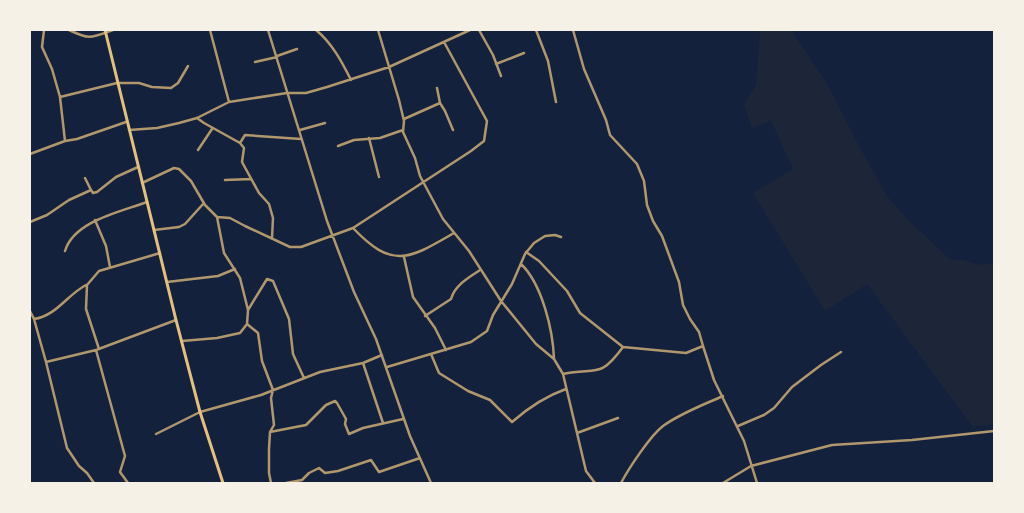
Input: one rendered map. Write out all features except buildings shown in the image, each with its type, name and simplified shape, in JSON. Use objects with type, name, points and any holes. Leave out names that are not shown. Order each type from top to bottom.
[{"type":"main road","points":[[105,31],[176,320],[200,412],[222,483]]},
{"type":"street","points":[[44,30],[42,47],[52,69],[60,97],[65,141]]},
{"type":"street","points":[[69,30],[87,37],[97,36],[105,31],[112,30]]},
{"type":"street","points":[[210,30],[229,102]]},
{"type":"street","points":[[268,30],[326,220],[354,292],[387,367],[404,419],[431,483]]},
{"type":"street","points":[[316,30],[331,46],[351,80]]},
{"type":"street","points":[[378,30],[404,119],[404,130],[423,183],[443,219],[469,251],[501,301],[536,344],[554,359],[563,374],[586,471],[595,483]]},
{"type":"street","points":[[128,130],[157,128],[197,118],[229,102],[287,93],[306,93],[351,80],[389,67],[470,30]]},
{"type":"street","points":[[479,30],[501,76]]},
{"type":"street","points":[[536,30],[548,60],[556,102]]},
{"type":"street","points":[[573,30],[584,69],[610,134],[637,164],[644,181],[647,205],[652,221],[662,236],[679,282],[683,306],[700,332],[714,380],[738,426],[757,483]]},
{"type":"street","points":[[217,217],[230,218],[290,246],[301,247],[353,228],[484,141],[487,121],[444,42]]},
{"type":"street","points":[[255,62],[297,49]]},
{"type":"street","points":[[496,64],[524,53]]},
{"type":"street","points":[[60,97],[117,83],[139,83],[152,87],[170,88],[178,83],[188,66]]},
{"type":"street","points":[[437,88],[440,103],[453,130]]},
{"type":"street","points":[[404,119],[440,103]]},
{"type":"street","points":[[197,118],[240,143],[244,148],[242,162],[259,193],[269,204],[273,218],[272,238]]},
{"type":"street","points":[[30,154],[65,141],[78,140],[126,122]]},
{"type":"street","points":[[299,130],[325,123]]},
{"type":"street","points":[[198,150],[212,128]]},
{"type":"street","points":[[338,146],[354,140],[380,138],[404,130]]},
{"type":"street","points":[[240,143],[245,135],[301,139]]},
{"type":"street","points":[[369,138],[379,177]]},
{"type":"street","points":[[85,178],[93,193],[116,177],[138,167]]},
{"type":"street","points":[[142,183],[150,181],[174,168],[179,169],[196,188],[204,203],[217,217],[224,254],[240,278],[248,310],[247,324],[240,333],[217,338],[182,341]]},
{"type":"street","points":[[225,180],[251,179]]},
{"type":"street","points":[[30,222],[47,215],[69,200],[91,190]]},
{"type":"street","points":[[64,251],[67,244],[79,230],[95,220],[147,202]]},
{"type":"street","points":[[154,230],[179,227],[185,224],[204,203]]},
{"type":"street","points":[[95,220],[106,246],[110,268]]},
{"type":"street","points":[[353,228],[386,255],[404,256],[422,252],[454,233]]},
{"type":"street","points":[[387,367],[471,342],[487,331],[493,314],[512,284],[526,252],[534,243],[545,236],[555,235],[561,237]]},
{"type":"street","points":[[526,252],[539,261],[567,291],[580,313],[623,347],[686,353],[703,346]]},
{"type":"street","points":[[34,320],[40,319],[55,310],[75,291],[87,285],[99,271],[160,253]]},
{"type":"street","points":[[404,256],[413,297],[435,328],[446,350]]},
{"type":"street","points":[[521,264],[535,285],[548,316],[553,336],[554,359]]},
{"type":"street","points":[[167,282],[218,276],[235,269]]},
{"type":"street","points":[[425,316],[452,299],[453,292],[463,281],[480,270]]},
{"type":"street","points":[[248,310],[267,279],[273,281],[288,319],[294,354],[304,378]]},
{"type":"street","points":[[87,285],[86,309],[125,456],[120,472],[128,483]]},
{"type":"street","points":[[30,311],[46,362],[67,448],[78,466],[87,473],[94,483]]},
{"type":"street","points":[[46,362],[98,350],[176,320]]},
{"type":"street","points":[[247,324],[258,333],[262,361],[273,390],[271,398],[274,425],[270,432],[269,473],[271,483]]},
{"type":"street","points":[[563,374],[602,370],[623,347]]},
{"type":"street","points":[[738,426],[764,415],[774,408],[792,387],[841,352]]},
{"type":"street","points":[[431,354],[439,373],[468,391],[490,400],[512,422],[535,405],[566,389]]},
{"type":"street","points":[[156,434],[200,412],[245,400],[320,372],[363,363],[382,355]]},
{"type":"street","points":[[363,363],[384,423]]},
{"type":"street","points":[[622,483],[629,467],[662,427],[696,408],[723,396]]},
{"type":"street","points":[[270,432],[306,425],[326,405],[334,401],[346,418],[345,424],[349,434],[404,419]]},
{"type":"street","points":[[577,433],[618,418]]},
{"type":"street","points":[[723,483],[751,466],[832,446],[994,431]]},
{"type":"street","points":[[286,483],[302,480],[308,473],[319,468],[325,474],[371,460],[379,472],[420,458]]},
{"type":"shaded area","points":[[760,30],[791,30],[827,84],[887,196],[908,220],[951,260],[994,264],[994,424],[973,427],[867,284],[825,311],[753,193],[793,169],[771,121],[752,128],[744,104],[756,85]]}]
